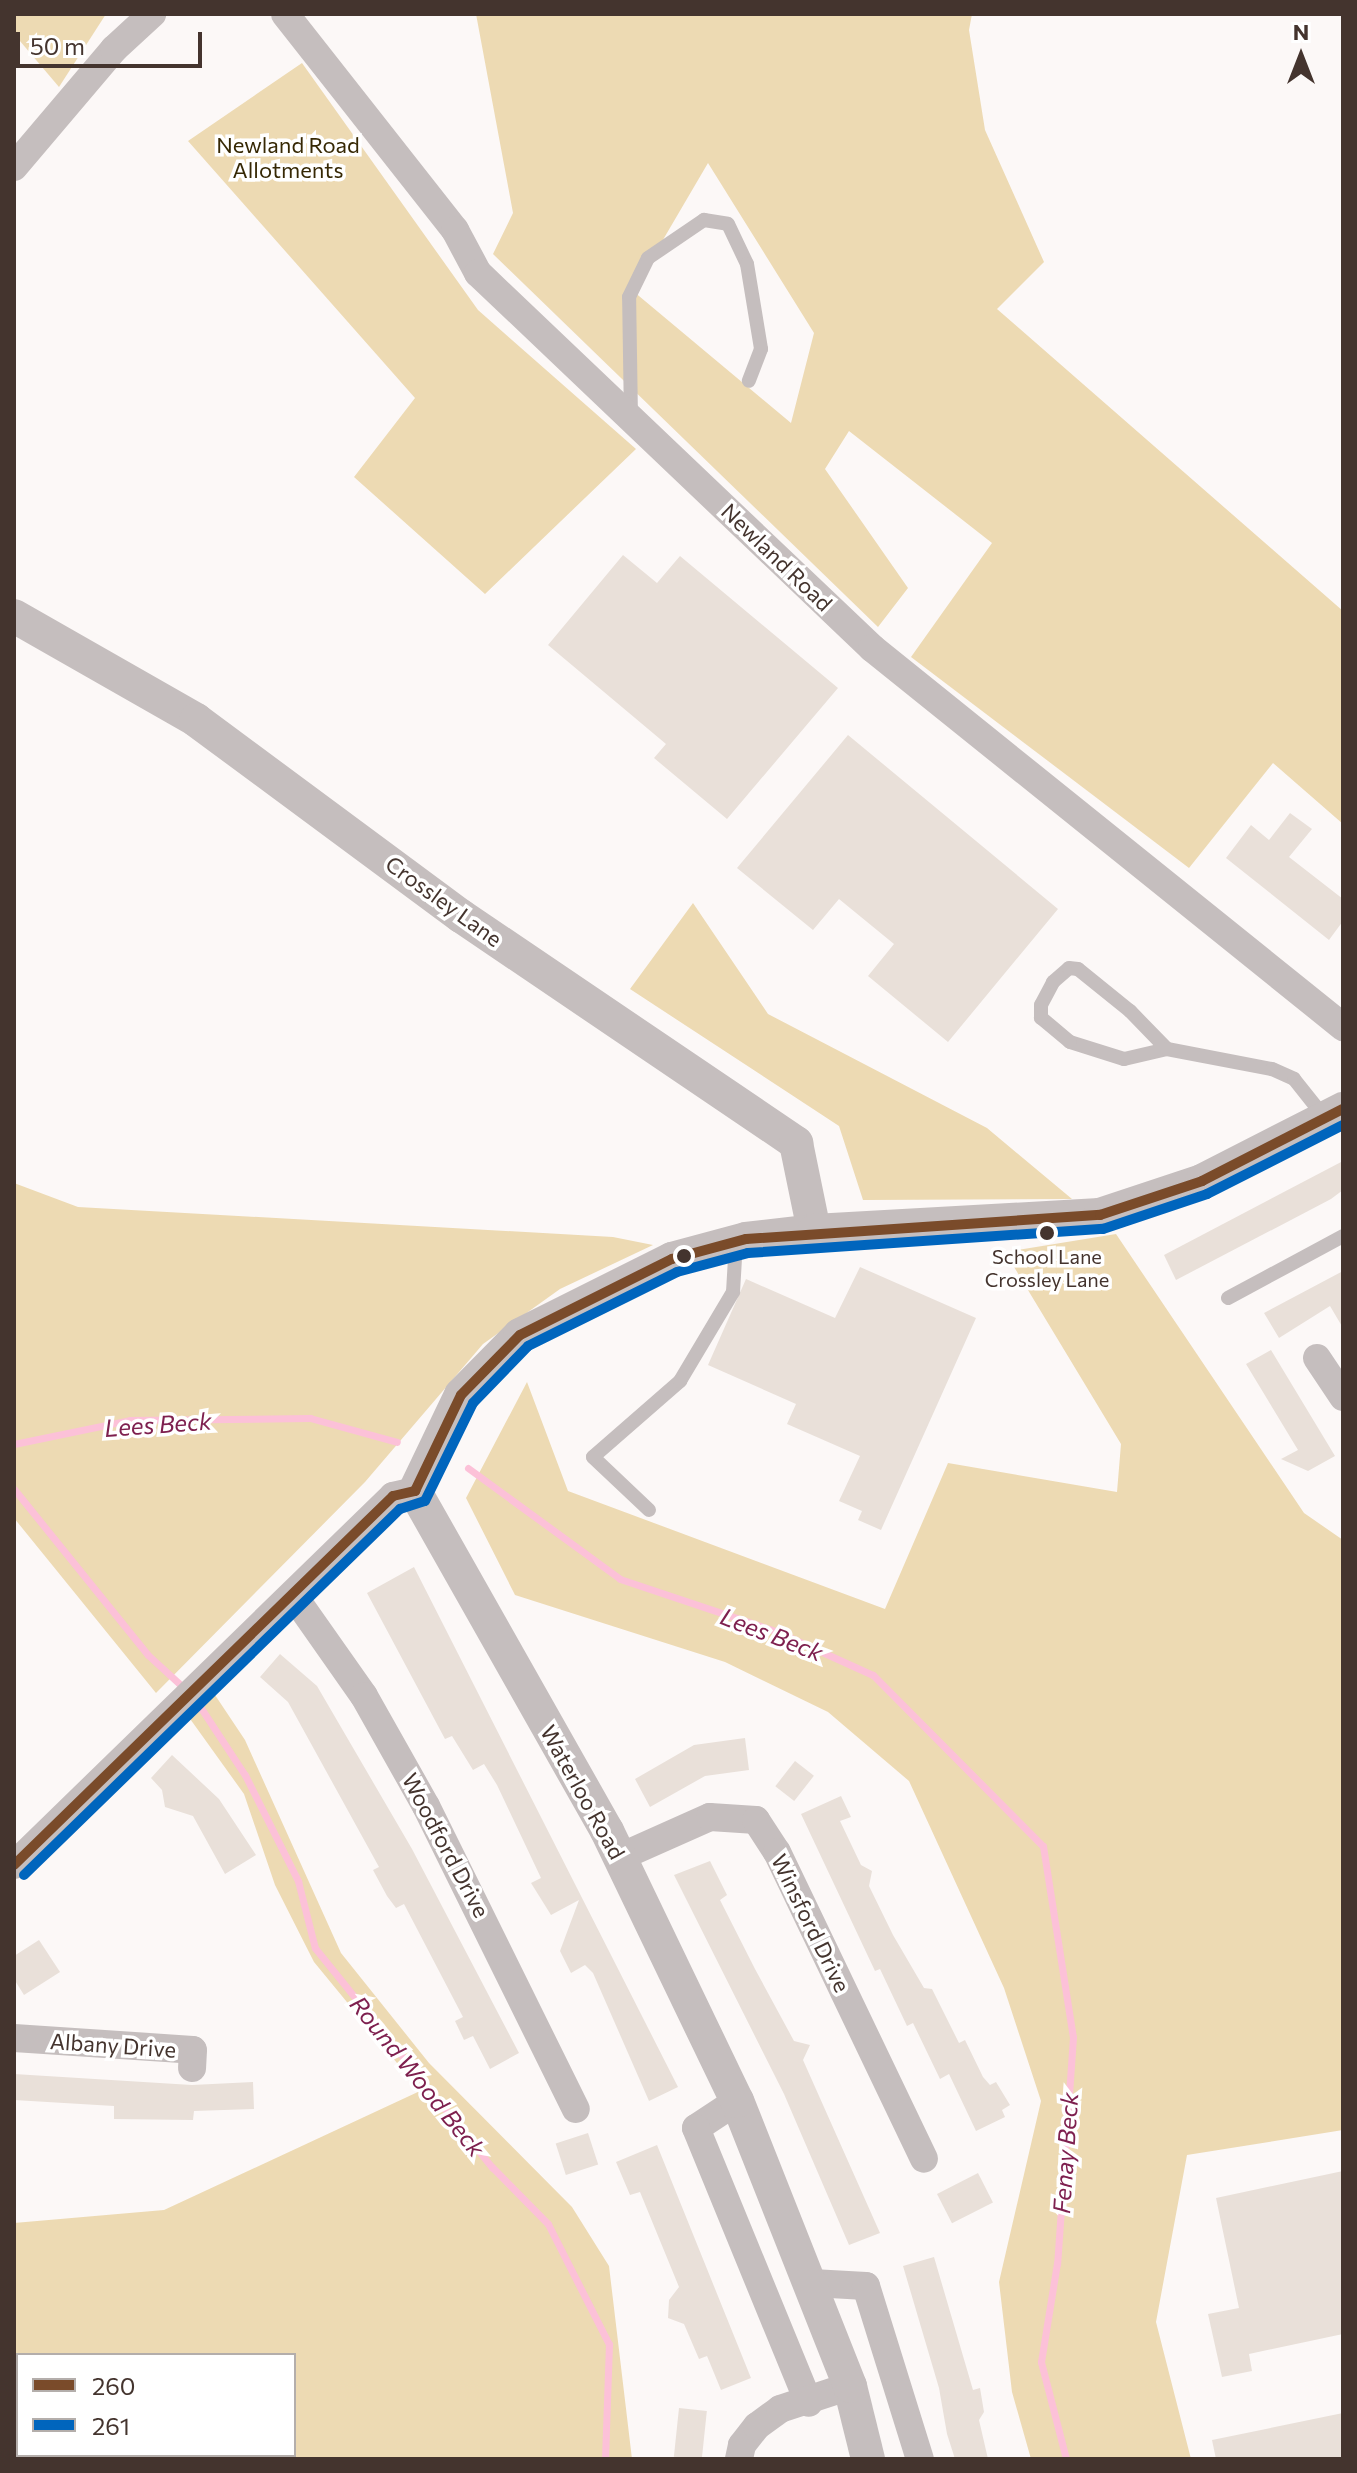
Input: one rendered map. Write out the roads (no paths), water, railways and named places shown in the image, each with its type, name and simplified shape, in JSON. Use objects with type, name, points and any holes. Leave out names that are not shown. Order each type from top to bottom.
[{"type":"street","points":[[14,167],[114,49],[152,14]]},
{"type":"street","name":"Newland Road","points":[[285,14],[455,230],[478,273],[872,648],[1343,1027]]},
{"type":"street","name":"Crossley Lane","points":[[14,616],[196,720],[461,916],[796,1143],[814,1231]]},
{"type":"street","points":[[14,1865],[393,1496],[415,1491],[461,1395],[520,1335],[672,1259],[736,1242],[814,1231],[1100,1215],[1202,1181],[1334,1114]]},
{"type":"street","name":"Waterloo Road","points":[[415,1491],[620,1857],[737,2101],[812,2283],[850,2386],[868,2459]]},
{"type":"street","name":"Woodford Drive","points":[[293,1595],[364,1696],[426,1806],[576,2109]]},
{"type":"street","name":"Winsford Drive","points":[[620,1857],[710,1817],[756,1820],[777,1852],[924,2159]]},
{"type":"street","name":"Albany Drive","points":[[14,2038],[193,2050],[192,2068]]},
{"type":"street","points":[[737,2101],[696,2128],[809,2403]]},
{"type":"street","points":[[812,2283],[866,2286],[920,2459]]},
{"type":"street","points":[[739,2459],[742,2445],[757,2426],[780,2409],[809,2403],[850,2386]]},
{"type":"lane","points":[[631,419],[629,297],[648,258],[704,220],[728,224],[747,264],[761,349],[749,381]]},
{"type":"lane","points":[[1167,1049],[1130,1011],[1078,969],[1069,968],[1053,982],[1041,1005],[1041,1018],[1070,1042],[1124,1059],[1167,1049],[1272,1069],[1294,1079],[1334,1114]]},
{"type":"lane","points":[[1228,1298],[1343,1236]]},
{"type":"lane","points":[[649,1510],[593,1457],[680,1381],[733,1292],[736,1242]]},
{"type":"waterway","name":"Lees Beck","points":[[14,1444],[130,1420],[310,1418],[397,1442]]},
{"type":"waterway","name":"Lees Beck","points":[[468,1468],[620,1579],[778,1632],[873,1675],[1043,1846],[1073,2037],[1057,2263],[1041,2362],[1066,2459]]},
{"type":"waterway","points":[[14,1489],[148,1655],[186,1690]]},
{"type":"waterway","name":"Round Wood Beck","points":[[195,1699],[245,1775],[298,1881],[315,1948],[492,2167],[548,2224],[609,2344],[605,2459]]},
{"type":"place","name":"School Lane Crossley Lane","points":[[1047,1233]]},
{"type":"park label","name":"Newland Road Allotments","points":[[288,156]]},
{"type":"water label","name":"Fenay Beck","points":[[1065,2153]]}]
